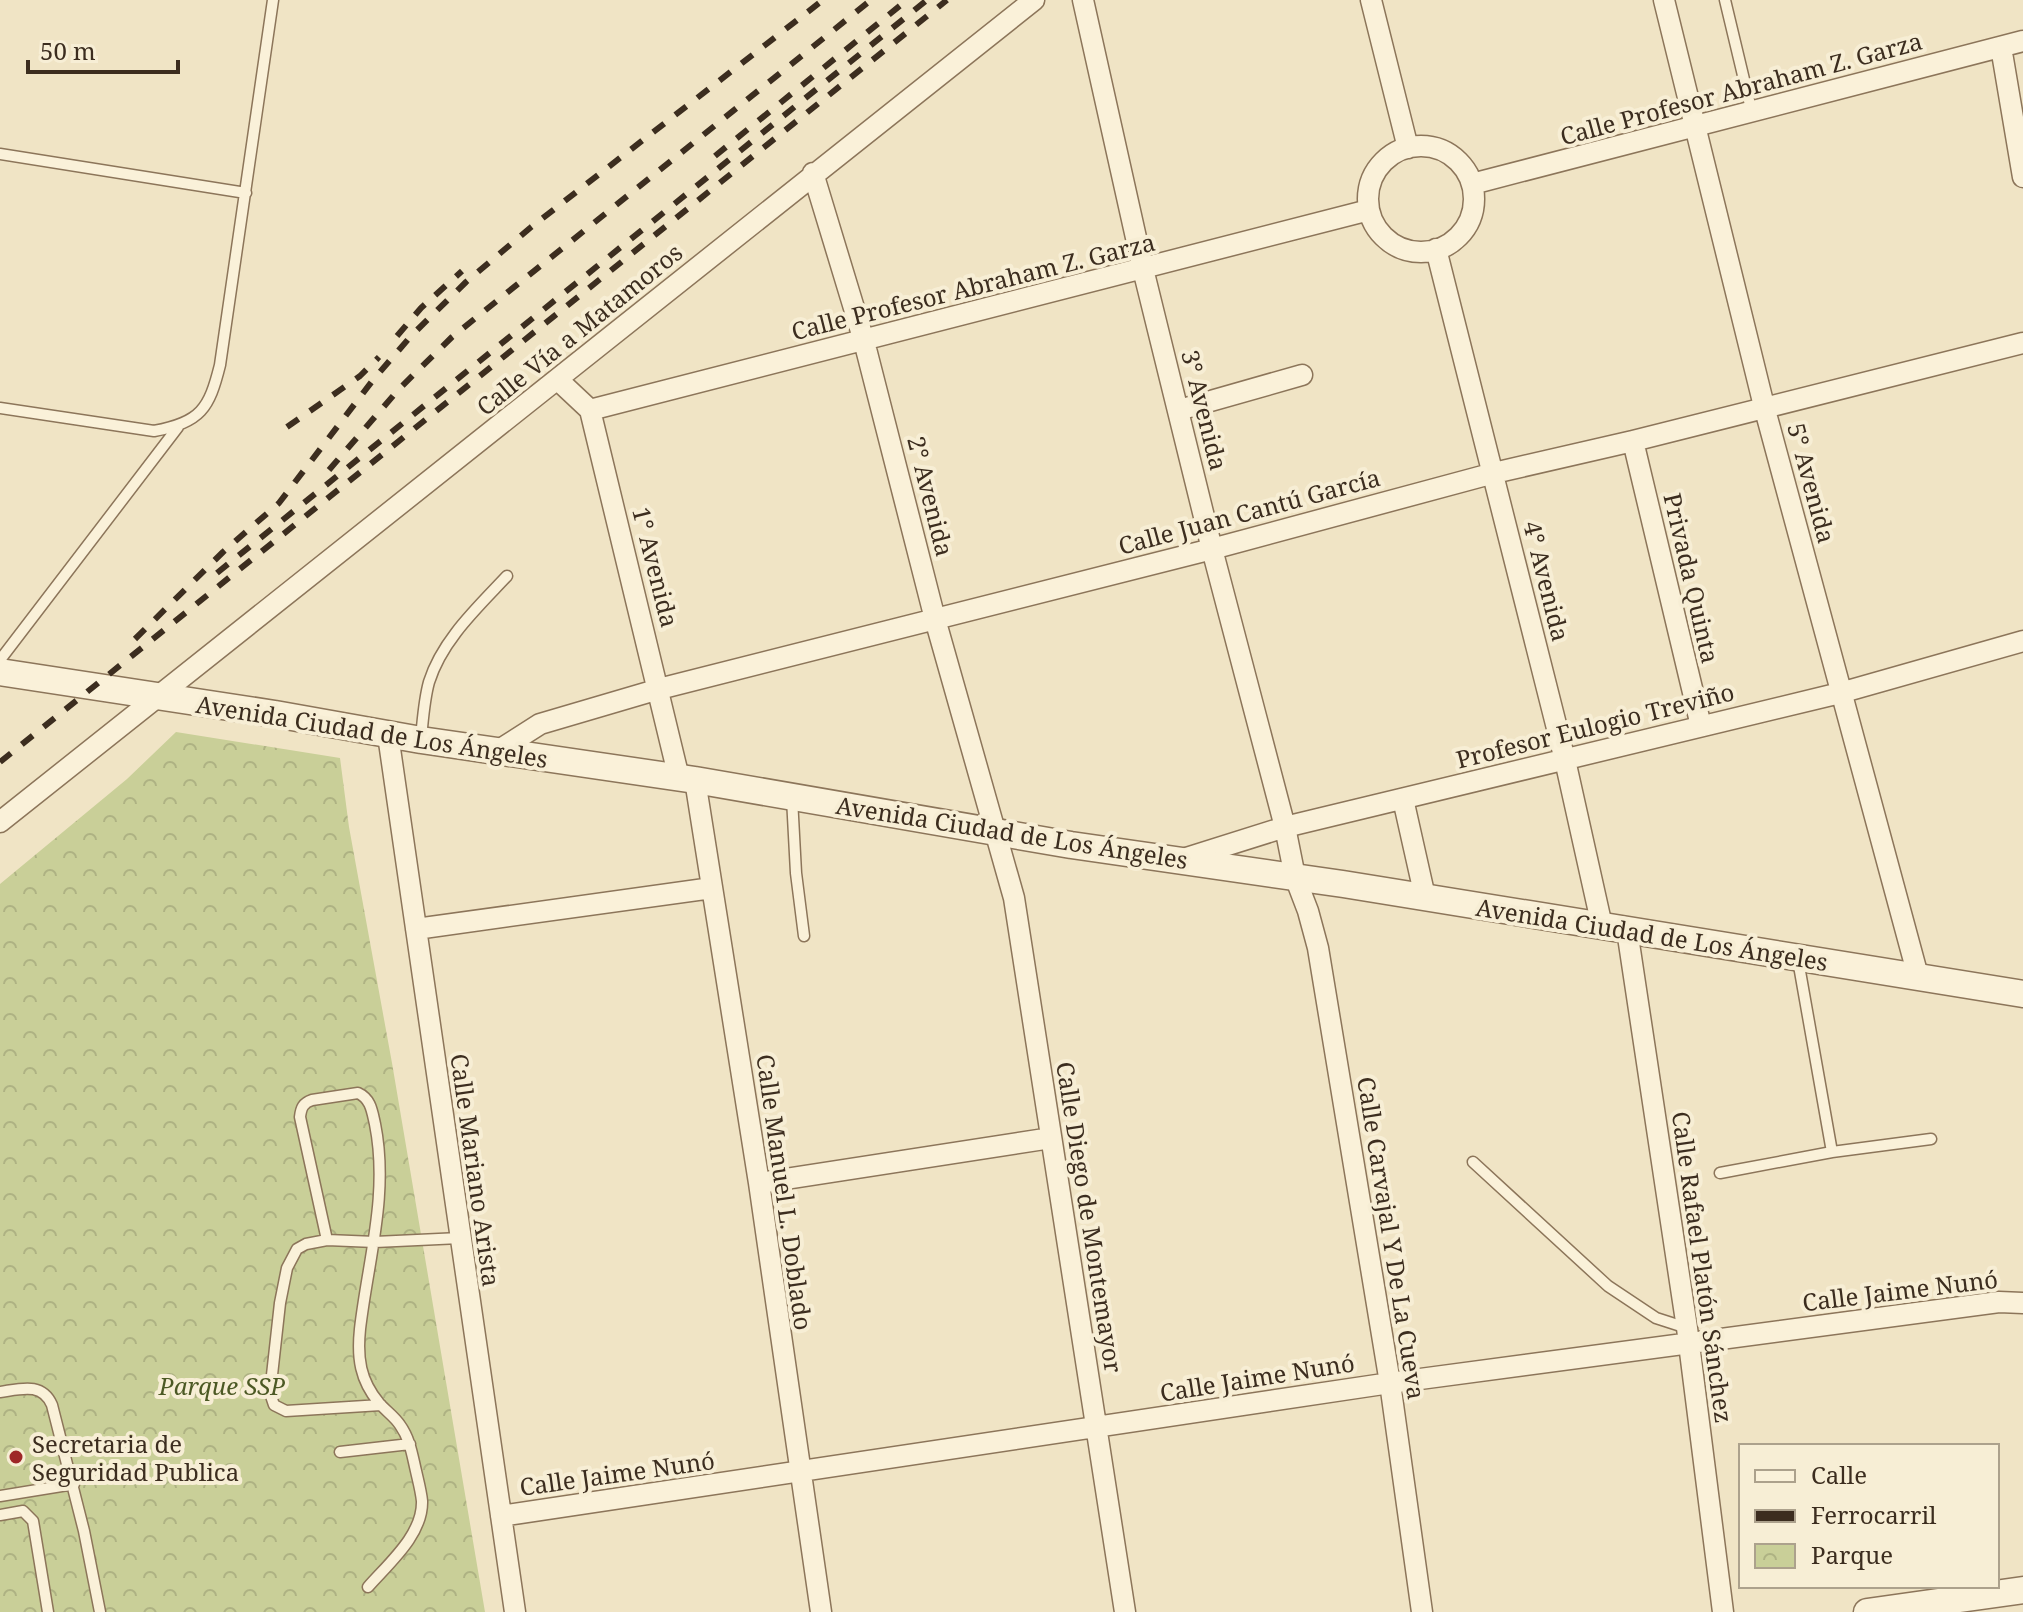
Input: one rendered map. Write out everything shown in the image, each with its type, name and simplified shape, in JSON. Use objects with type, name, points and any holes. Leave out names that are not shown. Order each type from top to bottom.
[{"type":"street","name":"Calle Vía a Matamoros","points":[[0,822],[1034,0]]},
{"type":"street","name":"3° Avenida","points":[[1083,0],[1143,269],[1285,827],[1295,877]]},
{"type":"street","points":[[1371,0],[1408,148]]},
{"type":"street","name":"5° Avenida","points":[[1664,0],[1764,406],[1918,976]]},
{"type":"street","name":"Calle Profesor Abraham Z. Garza","points":[[1472,184],[2023,41]]},
{"type":"street","points":[[2001,47],[2023,177]]},
{"type":"street","points":[[1408,148],[1438,148],[1453,156],[1465,169],[1472,184],[1474,201],[1471,217],[1463,231],[1451,242],[1436,249],[1419,251],[1402,248],[1387,239],[1376,226],[1369,210],[1369,191],[1375,173],[1387,158],[1408,148]]},
{"type":"street","name":"2° Avenida","points":[[813,173],[864,341],[935,619],[995,831]]},
{"type":"street","name":"Calle Profesor Abraham Z. Garza","points":[[590,410],[1369,210]]},
{"type":"street","name":"4° Avenida","points":[[1436,249],[1565,760],[1614,928]]},
{"type":"street","name":"Calle Juan Cantú García","points":[[496,752],[540,724],[659,689],[1212,549],[1494,473],[2023,343]]},
{"type":"street","points":[[1179,410],[1302,375]]},
{"type":"street","points":[[558,380],[590,410]]},
{"type":"street","name":"1° Avenida","points":[[590,410],[659,689],[687,779]]},
{"type":"street","name":"Privada Quinta","points":[[1633,441],[1701,726]]},
{"type":"street","name":"Profesor Eulogio Treviño","points":[[1180,860],[1285,827],[1840,693],[2023,641]]},
{"type":"street","name":"Avenida Ciudad de Los Ángeles","points":[[0,672],[2023,994]]},
{"type":"street","name":"Calle Mariano Arista","points":[[388,735],[515,1612]]},
{"type":"street","name":"Calle Manuel L. Doblado","points":[[687,779],[712,888],[759,1183],[821,1612]]},
{"type":"street","points":[[1403,799],[1425,897]]},
{"type":"street","name":"Calle Diego de Montemayor","points":[[995,831],[1014,898],[1125,1612]]},
{"type":"street","name":"Calle Carvajal Y De La Cueva","points":[[1295,877],[1318,948],[1390,1383],[1422,1612]]},
{"type":"street","points":[[416,929],[712,888]]},
{"type":"street","name":"Calle Rafael Platón Sánchez","points":[[1614,928],[1688,1335],[1723,1612]]},
{"type":"street","points":[[759,1183],[1051,1138]]},
{"type":"street","name":"Calle Jaime Nunó","points":[[501,1516],[1097,1428],[1688,1335],[1999,1302],[2023,1303]]},
{"type":"street","points":[[1867,1612],[2023,1590]]},
{"type":"lane","points":[[0,408],[154,431],[178,427],[196,417],[207,405],[220,365],[273,0]]},
{"type":"lane","points":[[1725,0],[1752,113]]},
{"type":"lane","points":[[0,154],[246,193]]},
{"type":"lane","points":[[0,660],[178,427]]},
{"type":"lane","points":[[421,740],[430,680],[442,653],[471,614],[507,576]]},
{"type":"lane","points":[[792,796],[796,873],[804,936]]},
{"type":"lane","points":[[1798,958],[1832,1152]]},
{"type":"lane","points":[[327,1240],[300,1111],[312,1100],[358,1093],[367,1099],[371,1108],[379,1146],[381,1186],[358,1353],[366,1385],[399,1422],[410,1444],[422,1501],[419,1516],[402,1549],[368,1587]]},
{"type":"lane","points":[[1720,1173],[1832,1152],[1931,1139]]},
{"type":"lane","points":[[1473,1162],[1608,1286],[1688,1335]]},
{"type":"lane","points":[[381,1405],[286,1411],[279,1409],[271,1399],[273,1354],[287,1268],[297,1249],[327,1240],[375,1242],[460,1238]]},
{"type":"lane","points":[[0,1392],[37,1388],[49,1397],[74,1484],[100,1612]]},
{"type":"lane","points":[[340,1452],[410,1444]]},
{"type":"lane","points":[[0,1496],[74,1484]]},
{"type":"lane","points":[[0,1515],[23,1511],[33,1521],[48,1612]]},
{"type":"green space","name":"Parque SSP","points":[[176,732],[340,758],[349,827],[485,1612],[0,1612],[0,884],[127,779]]},
{"type":"railway","points":[[135,639],[223,552],[279,503],[373,380],[411,336],[466,282],[530,228],[823,0]]},
{"type":"railway","points":[[329,470],[399,389],[452,337],[871,0]]},
{"type":"railway","points":[[715,156],[907,0]]},
{"type":"railway","points":[[217,573],[927,0]]},
{"type":"railway","points":[[0,762],[947,0]]},
{"type":"railway","points":[[397,336],[421,308],[462,271]]},
{"type":"railway","points":[[287,427],[360,376],[379,357]]},
{"type":"place","name":"Secretaria de Seguridad Publica","points":[[16,1457]]}]
